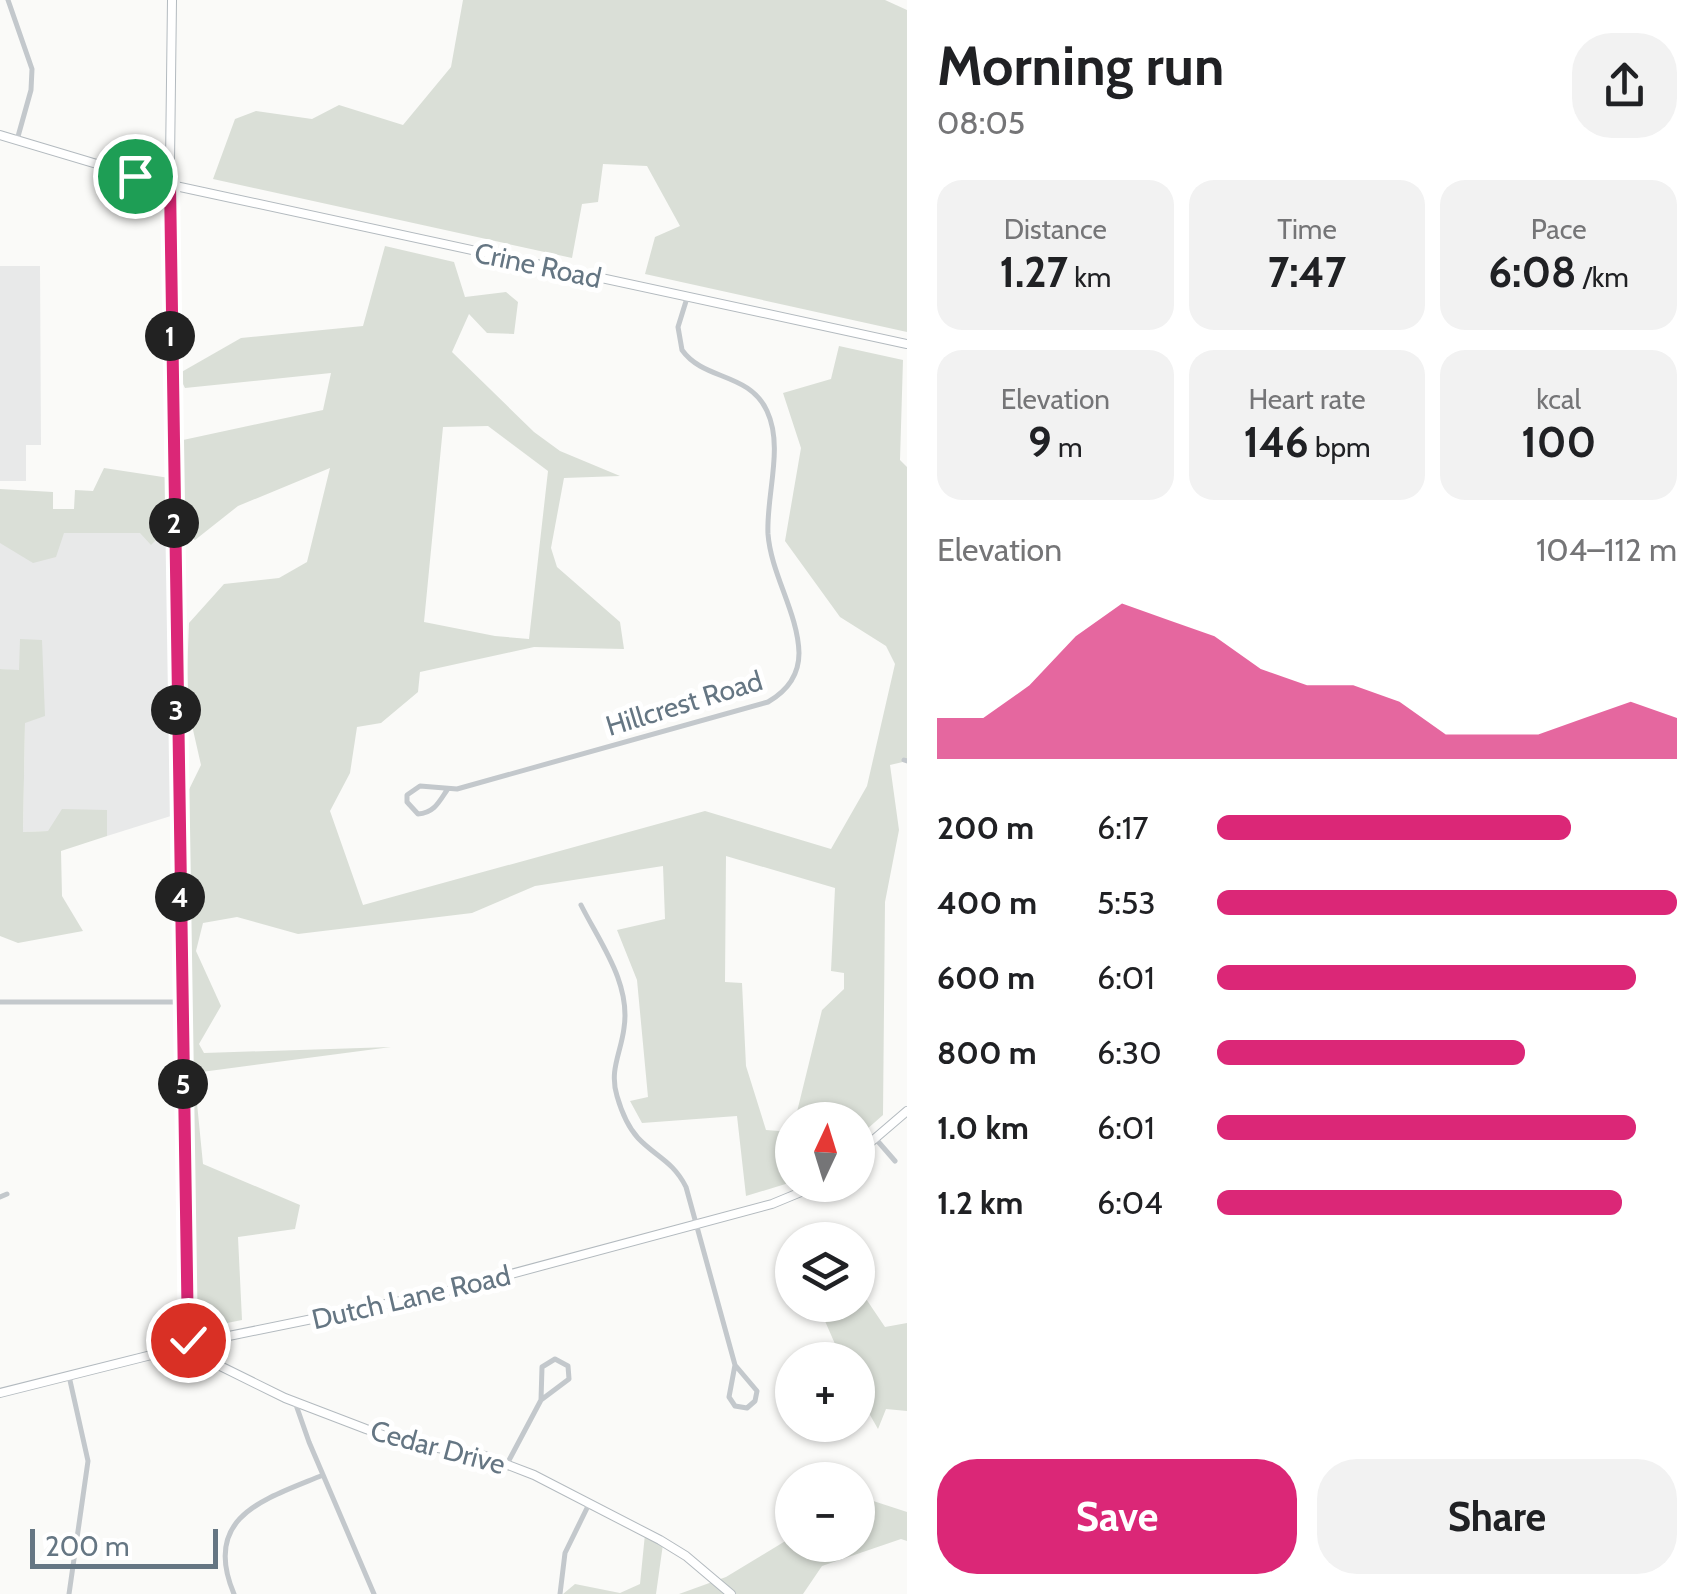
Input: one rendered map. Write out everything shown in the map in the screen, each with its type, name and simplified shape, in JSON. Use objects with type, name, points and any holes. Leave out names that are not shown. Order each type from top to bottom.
[{"type":"street","points":[[8,0],[32,69],[31,90],[17,140]]},
{"type":"street","points":[[172,0],[170,184],[190,1345]]},
{"type":"street","name":"Crine Road","points":[[0,135],[170,184],[907,344]]},
{"type":"street","name":"Hillcrest Road","points":[[447,790],[438,806],[426,814],[418,814],[407,802],[407,795],[420,786],[447,790],[768,702],[786,692],[793,679],[799,651],[768,532],[773,449],[768,412],[750,388],[732,377],[702,368],[682,350],[678,327],[686,298]]},
{"type":"street","points":[[580,905],[622,986],[624,1029],[613,1079],[617,1098],[638,1138],[676,1168],[686,1186],[735,1365],[757,1391],[748,1408],[735,1406],[729,1397],[735,1365]]},
{"type":"street","points":[[0,1002],[182,1002]]},
{"type":"street","points":[[895,1160],[875,1138],[907,1111]]},
{"type":"street","name":"Dutch Lane Road","points":[[0,1393],[190,1345],[440,1293],[777,1202]]},
{"type":"street","name":"Cedar Drive","points":[[190,1345],[208,1360],[295,1402],[406,1442],[482,1455],[508,1464],[686,1556],[731,1594]]},
{"type":"street","points":[[508,1464],[541,1400],[542,1367],[550,1360],[565,1362],[570,1370],[566,1383],[541,1400]]},
{"type":"street","points":[[69,1376],[88,1461],[69,1594]]},
{"type":"street","points":[[295,1402],[374,1594]]},
{"type":"street","points":[[234,1594],[224,1556],[235,1523],[254,1504],[323,1474]]},
{"type":"street","points":[[560,1594],[565,1553],[588,1504]]},
{"type":"shaded area","points":[[463,0],[885,0],[907,10],[907,332],[645,274],[655,237],[680,226],[647,166],[603,164],[598,202],[582,204],[572,258],[213,179],[235,119],[256,111],[312,119],[339,105],[403,125],[451,67]]},
{"type":"shaded area","points":[[385,246],[454,262],[465,297],[506,292],[518,302],[514,334],[487,333],[469,314],[452,352],[534,432],[560,451],[620,476],[564,478],[551,548],[557,567],[620,622],[624,649],[534,647],[420,672],[418,692],[381,723],[357,727],[350,773],[330,811],[363,905],[705,811],[831,849],[867,786],[895,664],[886,646],[840,617],[785,541],[801,448],[783,393],[831,379],[839,346],[903,360],[900,460],[907,467],[907,761],[890,765],[899,830],[885,902],[883,1115],[875,1122],[875,1102],[799,1102],[822,1010],[844,989],[844,973],[831,971],[835,888],[726,856],[725,982],[742,983],[746,1066],[766,1130],[775,1131],[775,1187],[746,1196],[737,1116],[642,1123],[630,1101],[648,1097],[637,980],[617,930],[665,919],[663,866],[535,886],[472,913],[298,934],[237,917],[203,923],[196,951],[221,1006],[199,1044],[204,1053],[391,1047],[194,1073],[203,1164],[300,1205],[295,1229],[238,1237],[242,1320],[192,1330],[186,1252],[177,814],[201,765],[186,699],[189,623],[224,584],[279,578],[307,562],[330,468],[238,506],[195,540],[173,523],[151,545],[140,533],[64,533],[56,557],[33,563],[0,543],[0,489],[53,492],[53,509],[74,509],[75,490],[93,491],[104,468],[176,479],[183,440],[323,410],[331,373],[185,388],[178,374],[241,338],[363,326]],"holes":[[[488,426],[548,471],[529,639],[424,622],[443,427]]]},
{"type":"shaded area","points":[[0,266],[40,266],[41,445],[26,445],[26,481],[0,481]]},
{"type":"shaded area","points":[[174,524],[174,815],[107,836],[107,810],[49,831],[23,832],[25,723],[19,671],[0,669],[0,543],[63,533],[140,533]]},
{"type":"shaded area","points":[[20,639],[42,640],[45,716],[25,723],[23,832],[48,831],[62,809],[107,810],[107,836],[61,851],[62,896],[83,931],[18,943],[0,936],[0,669],[19,670]]},
{"type":"shaded area","points":[[875,1312],[885,1327],[907,1323],[907,1411],[886,1409],[878,1429],[875,1342],[834,1342],[825,1322],[875,1322]]},
{"type":"shaded area","points":[[875,1502],[907,1512],[907,1541],[901,1539],[875,1548]]},
{"type":"shaded area","points":[[645,1534],[663,1544],[656,1594],[563,1594],[575,1584],[620,1593],[640,1584]]},
{"type":"shaded area","points":[[775,1547],[775,1562],[834,1562],[822,1566],[803,1594],[679,1594],[726,1577]]},
{"type":"route","points":[[135,176],[170,184],[188,1340]]}]
